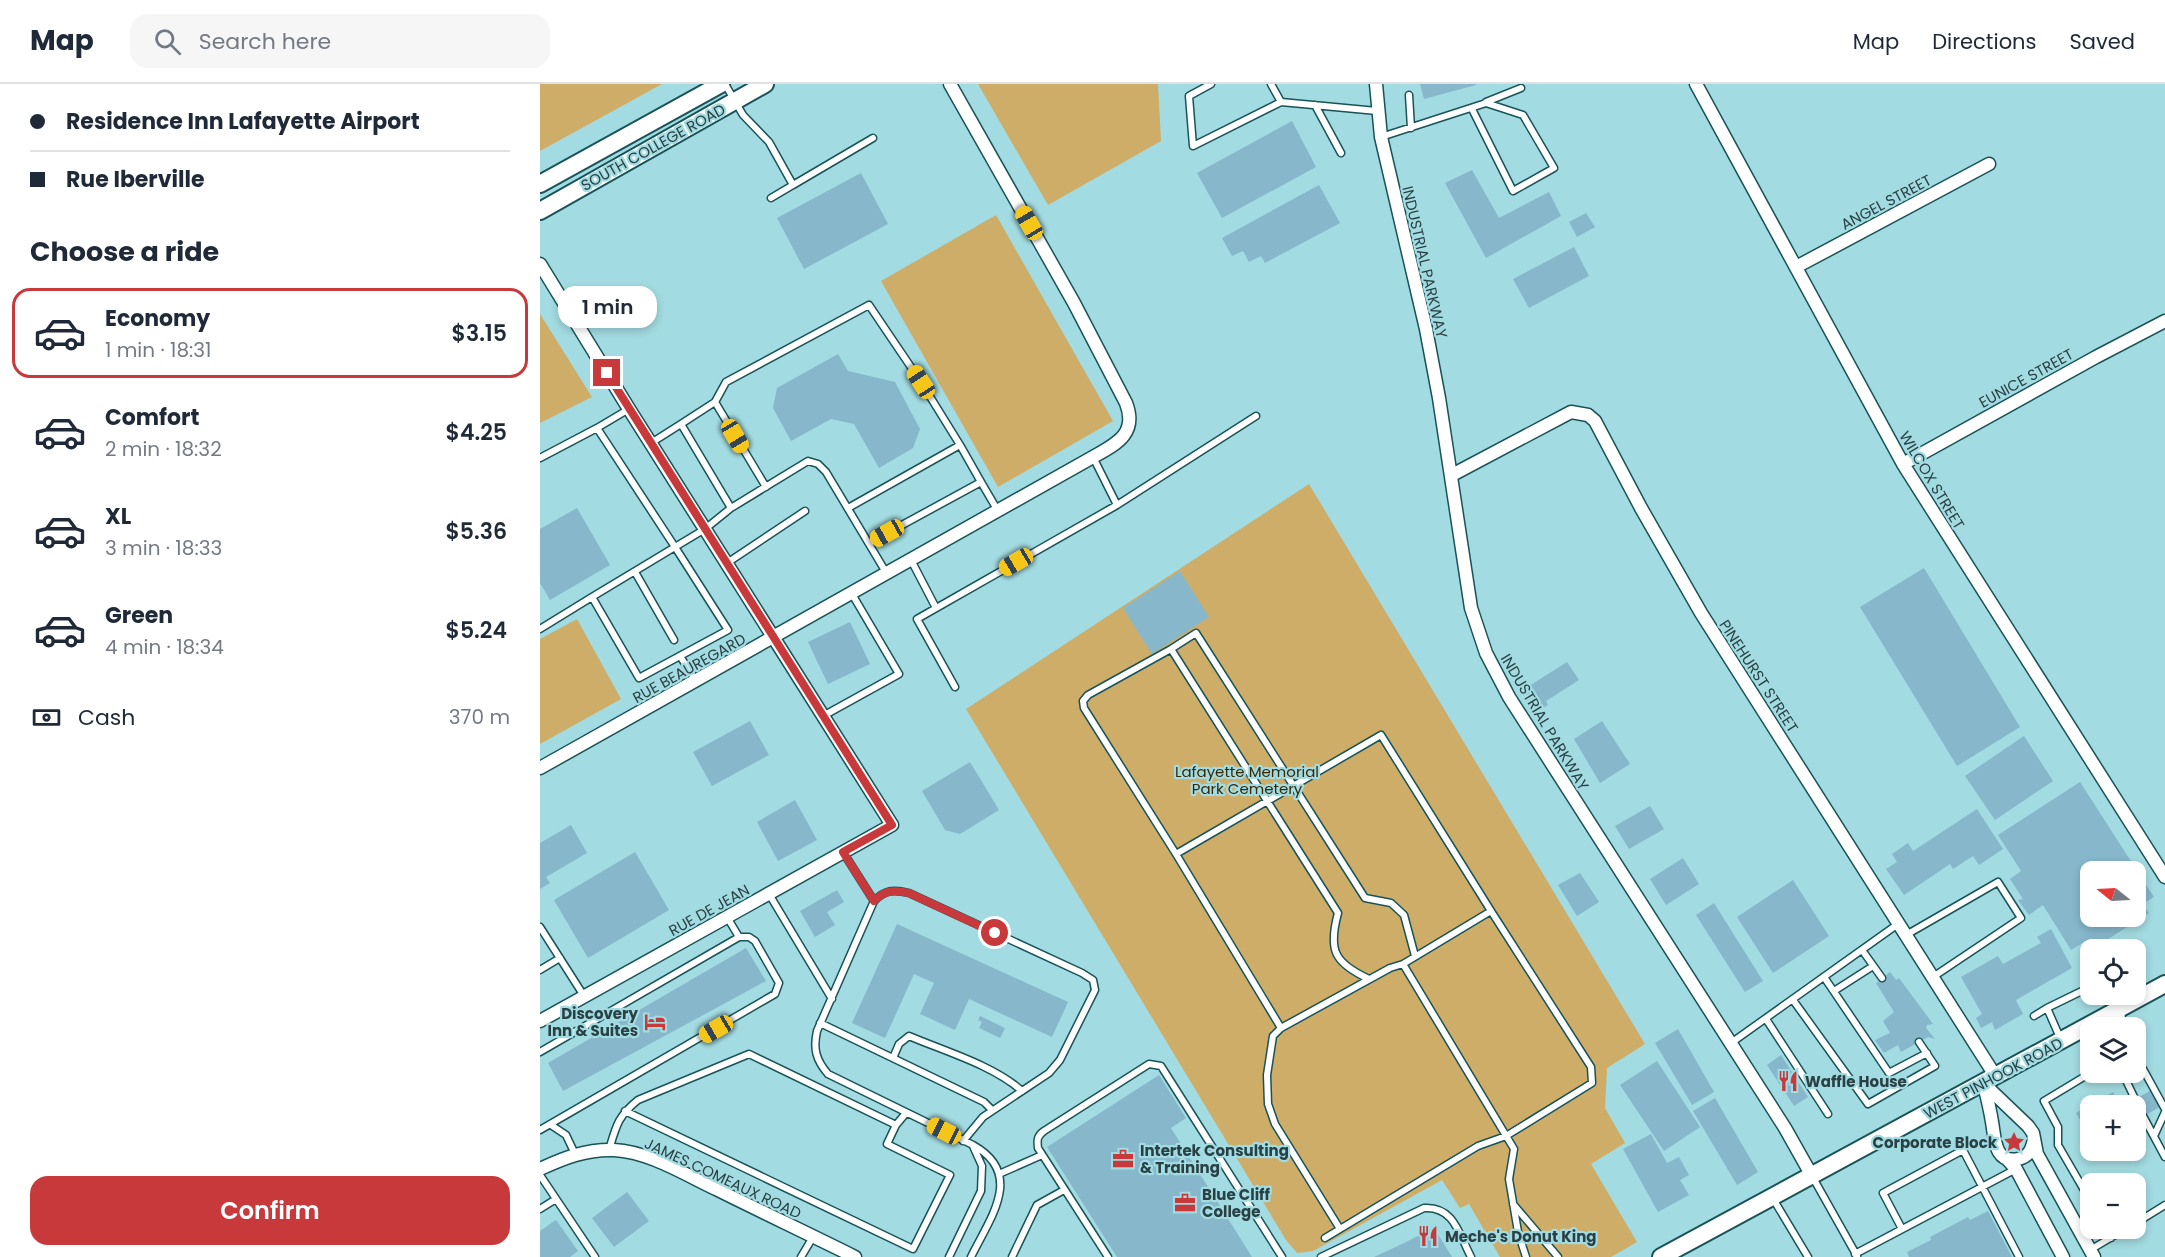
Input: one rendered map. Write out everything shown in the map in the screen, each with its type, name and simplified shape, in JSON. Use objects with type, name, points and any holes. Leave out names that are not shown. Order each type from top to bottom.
[{"type":"main road","name":"SOUTH COLLEGE ROAD","points":[[540,184],[723,84]]},
{"type":"main road","name":"SOUTH COLLEGE ROAD","points":[[540,211],[765,84]]},
{"type":"main road","name":"WEST PINHOOK ROAD","points":[[2108,1017],[2165,984]]},
{"type":"main road","name":"WEST PINHOOK ROAD","points":[[1664,1256],[2080,1032]]},
{"type":"street","name":"RUE BEAUREGARD","points":[[540,768],[1093,457],[1120,441],[1128,428],[1130,419],[1126,403],[1084,323],[950,84]]},
{"type":"street","name":"INDUSTRIAL PARKWAY","points":[[1376,84],[1381,137],[1425,329],[1452,475],[1471,608],[1491,664],[1509,697],[1785,1128],[1812,1176]]},
{"type":"street","name":"WILCOX STREET","points":[[1696,84],[1903,464],[2165,877]]},
{"type":"street","name":"ANGEL STREET","points":[[1796,267],[1989,164]]},
{"type":"street","points":[[540,264],[824,716]]},
{"type":"street","name":"EUNICE STREET","points":[[1903,464],[2165,321]]},
{"type":"street","name":"PINEHURST STREET","points":[[1452,475],[1571,412],[1588,415],[1594,420],[1701,613],[1933,977],[1990,1080]]},
{"type":"street","name":"RUE DE JEAN","points":[[540,1021],[892,825],[824,716]]},
{"type":"street","points":[[1990,1080],[2028,1126],[2037,1154],[2092,1253]]},
{"type":"street","points":[[1990,1080],[1995,1146],[2016,1170],[2063,1257]]},
{"type":"street","points":[[2007,1159],[2016,1160],[2024,1157],[2031,1151],[2034,1139]]},
{"type":"street","name":"JAMES COMEAUX ROAD","points":[[540,1169],[575,1154],[609,1150],[630,1152],[657,1161],[855,1257]]},
{"type":"lane","points":[[723,84],[743,115],[769,142],[794,185]]},
{"type":"lane","points":[[1211,84],[1189,96],[1193,146],[1281,102],[1377,111]]},
{"type":"lane","points":[[1271,84],[1281,102]]},
{"type":"lane","points":[[1381,137],[1472,109],[1521,88]]},
{"type":"lane","points":[[1409,95],[1411,128]]},
{"type":"lane","points":[[1472,109],[1513,190],[1554,168],[1523,115],[1486,103]]},
{"type":"lane","points":[[1315,105],[1341,153]]},
{"type":"lane","points":[[771,198],[873,138]]},
{"type":"lane","points":[[651,443],[714,402],[726,382],[870,304],[960,445],[998,511]]},
{"type":"lane","points":[[714,402],[766,487]]},
{"type":"lane","points":[[540,458],[629,409]]},
{"type":"lane","points":[[954,687],[917,619],[1117,505],[1256,416]]},
{"type":"lane","points":[[681,424],[731,508]]},
{"type":"lane","points":[[592,597],[639,678],[728,630],[597,428]]},
{"type":"lane","points":[[848,508],[960,445]]},
{"type":"lane","points":[[1093,457],[1117,505]]},
{"type":"lane","points":[[540,629],[705,529],[731,508],[808,461],[818,464],[826,472],[887,574]]},
{"type":"lane","points":[[869,543],[981,482]]},
{"type":"lane","points":[[727,563],[805,511]]},
{"type":"lane","points":[[911,560],[936,608]]},
{"type":"lane","points":[[634,572],[674,640]]},
{"type":"lane","points":[[824,716],[899,674],[852,594]]},
{"type":"lane","points":[[1281,1028],[1176,854],[1084,708],[1083,701],[1088,695],[1196,633],[1365,898],[1391,903],[1404,915],[1415,956]]},
{"type":"lane","points":[[1171,649],[1338,913],[1332,935],[1335,954],[1351,971],[1369,979]]},
{"type":"lane","points":[[680,656],[696,681]]},
{"type":"lane","points":[[1176,854],[1381,735],[1591,1067],[1592,1083],[1506,1136],[1478,1146],[1325,1238]]},
{"type":"lane","points":[[843,852],[874,901]]},
{"type":"lane","points":[[1906,935],[1998,882],[2004,891],[2021,918],[1933,977]]},
{"type":"lane","points":[[963,1141],[983,1117],[1049,1073],[1060,1060],[1095,990],[1093,980],[909,893],[896,890],[883,892],[874,901],[820,1023],[814,1043],[816,1055],[828,1074],[963,1141],[973,1145],[994,1161],[1001,1186],[999,1199],[971,1257]]},
{"type":"lane","points":[[768,894],[832,999]]},
{"type":"lane","points":[[1340,1229],[1275,1124],[1268,1104],[1267,1075],[1273,1036],[1281,1028],[1369,979],[1403,964],[1491,911]]},
{"type":"lane","points":[[727,917],[739,937]]},
{"type":"lane","points":[[1731,1044],[1898,924]]},
{"type":"lane","points":[[540,927],[584,997]]},
{"type":"lane","points":[[540,1052],[739,937],[749,937],[755,941],[779,982],[775,994],[540,1130]]},
{"type":"lane","points":[[1862,950],[1882,978]]},
{"type":"lane","points":[[540,970],[560,958]]},
{"type":"lane","points":[[1403,964],[1514,1149],[1509,1179],[1518,1232],[1526,1257]]},
{"type":"lane","points":[[1834,991],[1874,966]]},
{"type":"lane","points":[[1824,977],[1889,1073],[1928,1053]]},
{"type":"lane","points":[[2034,1016],[2080,992]]},
{"type":"lane","points":[[1792,1000],[1868,1104],[1935,1066],[1919,1042]]},
{"type":"lane","points":[[2047,1008],[2061,1041]]},
{"type":"lane","points":[[2122,1008],[2122,1017]]},
{"type":"lane","points":[[1766,1019],[1828,1114]]},
{"type":"lane","points":[[820,1023],[984,1102],[992,1110]]},
{"type":"lane","points":[[892,1058],[898,1044],[909,1036],[993,1072],[1022,1091]]},
{"type":"lane","points":[[609,1150],[618,1121],[625,1111],[638,1100],[749,1054],[896,1125]]},
{"type":"lane","points":[[1108,1257],[1042,1155],[1037,1140],[1039,1134],[1149,1064],[1161,1066],[1282,1257]]},
{"type":"lane","points":[[2146,1075],[2165,1111],[2154,1136]]},
{"type":"lane","points":[[2080,1079],[2044,1101],[2058,1127],[2058,1145],[2080,1184]]},
{"type":"lane","points":[[625,1111],[914,1249],[950,1175],[887,1144],[896,1125],[906,1113]]},
{"type":"lane","points":[[2146,1121],[2165,1157]]},
{"type":"lane","points":[[551,1125],[566,1135],[575,1154]]},
{"type":"lane","points":[[949,1257],[981,1191],[982,1166],[973,1145]]},
{"type":"lane","points":[[1902,1229],[1883,1193],[1963,1149],[2019,1257]]},
{"type":"lane","points":[[999,1174],[1042,1155]]},
{"type":"lane","points":[[1812,1176],[1856,1255],[2016,1170]]},
{"type":"lane","points":[[540,1175],[595,1257]]},
{"type":"lane","points":[[1012,1257],[1037,1205],[1064,1190]]},
{"type":"lane","points":[[1772,1197],[1808,1257]]},
{"type":"lane","points":[[540,1209],[556,1199]]},
{"type":"lane","points":[[1513,1204],[1558,1257]]},
{"type":"lane","points":[[2146,1217],[2165,1206]]},
{"type":"lane","points":[[1322,1257],[1424,1208],[1436,1207],[1445,1211],[1451,1218],[1471,1257]]},
{"type":"lane","points":[[801,1257],[813,1236]]},
{"type":"lane","points":[[2092,1253],[2110,1239]]},
{"type":"green space","points":[[540,84],[662,84],[540,151]]},
{"type":"green space","points":[[978,84],[1158,84],[1161,141],[1048,205]]},
{"type":"green space","points":[[996,215],[1113,421],[998,487],[881,281]]},
{"type":"green space","points":[[540,314],[592,397],[540,423]]},
{"type":"green space","name":"Lafayette Memorial Park Cemetery","points":[[1309,484],[1645,1044],[1607,1068],[1605,1108],[1625,1143],[1591,1164],[1637,1242],[1611,1257],[1500,1257],[1469,1204],[1460,1208],[1442,1180],[1313,1251],[1297,1253],[1286,1240],[966,709]]},
{"type":"green space","points":[[577,619],[621,699],[540,744],[540,639]]},
{"type":"building","points":[[1420,84],[1476,84],[1476,85],[1424,99]]},
{"type":"building","points":[[1292,121],[1316,167],[1222,218],[1197,173]]},
{"type":"building","points":[[1472,170],[1499,218],[1549,192],[1561,216],[1486,258],[1445,183]]},
{"type":"building","points":[[861,173],[888,224],[804,269],[777,218]]},
{"type":"building","points":[[1319,185],[1340,223],[1265,263],[1261,256],[1249,262],[1243,251],[1232,256],[1222,238]]},
{"type":"building","points":[[1586,213],[1595,227],[1577,237],[1569,222]]},
{"type":"building","points":[[1574,247],[1589,276],[1529,308],[1513,279]]},
{"type":"building","points":[[838,354],[848,371],[895,382],[920,429],[913,448],[879,468],[854,424],[831,419],[791,441],[773,408],[777,388]]},
{"type":"building","points":[[577,508],[610,565],[550,600],[540,583],[540,529]]},
{"type":"building","points":[[1924,568],[2020,727],[1957,766],[1860,607]]},
{"type":"building","points":[[1180,571],[1209,617],[1152,654],[1123,608]]},
{"type":"building","points":[[850,622],[870,664],[828,684],[808,642]]},
{"type":"building","points":[[1567,662],[1579,680],[1546,701],[1548,705],[1536,712],[1523,690]]},
{"type":"building","points":[[750,721],[769,755],[712,786],[693,752]]},
{"type":"building","points":[[1602,721],[1630,764],[1600,783],[1574,739]]},
{"type":"building","points":[[2024,736],[2053,781],[1995,820],[1965,776]]},
{"type":"building","points":[[970,762],[999,810],[960,834],[945,830],[922,791]]},
{"type":"building","points":[[2080,782],[2131,861],[2080,861],[2080,927],[2127,927],[2108,939],[2080,939],[2080,944],[2071,950],[2043,905],[2029,915],[2018,900],[2023,899],[2010,879],[2021,871],[1998,835]]},
{"type":"building","points":[[795,800],[817,840],[778,861],[757,822]]},
{"type":"building","points":[[1650,806],[1664,829],[1629,849],[1615,826]]},
{"type":"building","points":[[1977,809],[2003,849],[1979,865],[1973,856],[1953,869],[1950,864],[1904,895],[1886,869],[1897,862],[1892,854],[1908,843],[1913,851]]},
{"type":"building","points":[[571,825],[587,853],[546,877],[550,883],[540,889],[540,843]]},
{"type":"building","points":[[635,852],[669,910],[588,958],[554,900]]},
{"type":"building","points":[[1683,858],[1699,884],[1666,905],[1650,879]]},
{"type":"building","points":[[1580,873],[1599,902],[1577,916],[1558,885]]},
{"type":"building","points":[[1793,880],[1829,936],[1773,973],[1737,917]]},
{"type":"building","points":[[2146,885],[2154,897],[2146,902]]},
{"type":"building","points":[[837,890],[844,902],[827,912],[835,925],[815,937],[800,911]]},
{"type":"building","points":[[1714,903],[1763,981],[1745,992],[1696,915]]},
{"type":"building","points":[[897,924],[1068,1002],[1052,1037],[969,999],[955,1030],[920,1014],[934,983],[914,974],[885,1038],[852,1023]]},
{"type":"building","points":[[2051,929],[2072,968],[2016,1000],[2023,1014],[1995,1030],[1992,1022],[1981,1028],[1976,1018],[1982,1014],[1961,977],[1998,956],[2003,964],[2041,943],[2037,937]]},
{"type":"building","name":"Discovery Inn & Suites","points":[[746,948],[766,981],[563,1091],[548,1063]]},
{"type":"building","points":[[1890,972],[1896,980],[1899,978],[1933,1024],[1927,1025],[1926,1028],[1935,1039],[1928,1037],[1901,1052],[1898,1045],[1884,1053],[1875,1040],[1890,1033],[1883,1021],[1894,1012],[1876,983]]},
{"type":"building","points":[[980,1016],[1005,1028],[1000,1038],[979,1028],[982,1022],[978,1020]]},
{"type":"building","points":[[1678,1029],[1714,1092],[1692,1105],[1655,1043]]},
{"type":"building","name":"Waffle House","points":[[1781,1055],[1808,1097],[1794,1106],[1767,1065]]},
{"type":"building","points":[[1657,1061],[1700,1127],[1664,1151],[1620,1085]]},
{"type":"building","name":"Intertek Consulting & Training","points":[[1159,1075],[1186,1118],[1171,1128],[1252,1257],[1117,1257],[1047,1147]]},
{"type":"building","points":[[2151,1090],[2160,1107],[2146,1115],[2146,1095],[2143,1095]]},
{"type":"building","points":[[1715,1098],[1758,1172],[1737,1185],[1693,1111]]},
{"type":"building","points":[[1651,1134],[1667,1163],[1679,1157],[1689,1175],[1680,1180],[1689,1195],[1658,1212],[1623,1149]]},
{"type":"building","points":[[627,1192],[649,1221],[614,1247],[592,1218]]},
{"type":"building","points":[[1988,1211],[2012,1257],[1909,1257],[1907,1252],[1931,1240],[1930,1237],[1968,1217],[1970,1220]]},
{"type":"building","points":[[556,1220],[578,1251],[570,1257],[540,1257],[540,1231]]},
{"type":"building","name":"Meche's Donut King","points":[[1434,1228],[1452,1257],[1374,1257],[1404,1243]]},
{"type":"place","name":"Discovery Inn & Suites","points":[[655,1022]]},
{"type":"place","name":"Waffle House","points":[[1788,1081]]},
{"type":"place","name":"Corporate Block","points":[[2014,1142]]},
{"type":"place","name":"Intertek Consulting & Training","points":[[1123,1159]]},
{"type":"place","name":"Blue Cliff College","points":[[1185,1203]]},
{"type":"place","name":"Meche's Donut King","points":[[1428,1236]]},
{"type":"route","points":[[607,373],[892,825],[843,852],[874,901],[883,892],[896,890],[909,893],[995,933]]}]
